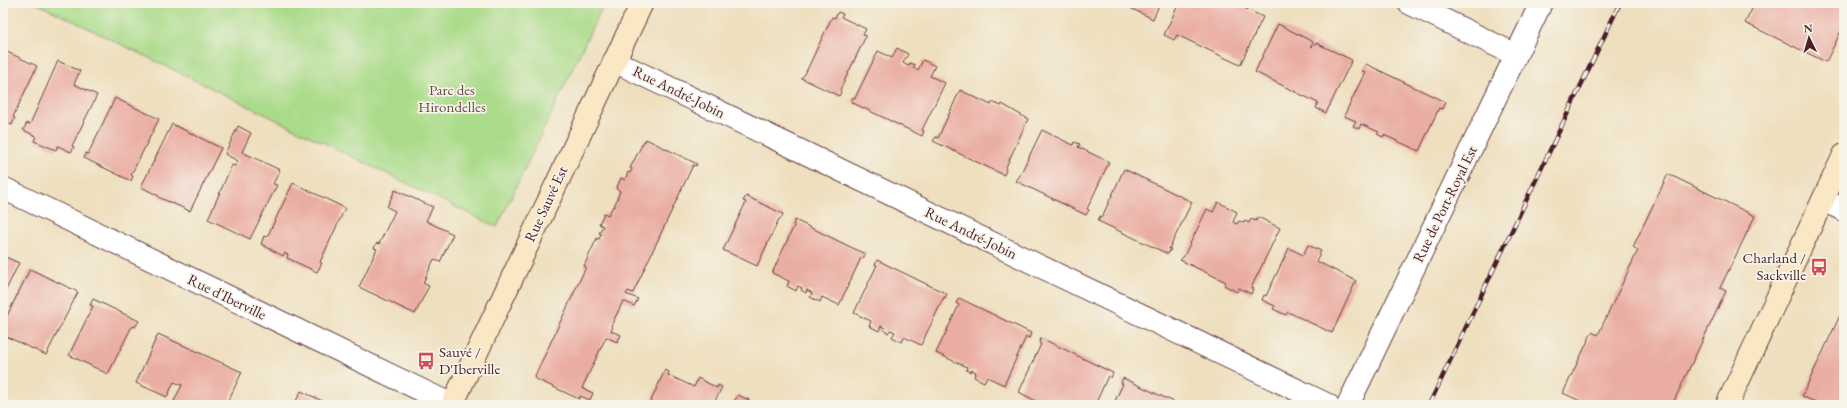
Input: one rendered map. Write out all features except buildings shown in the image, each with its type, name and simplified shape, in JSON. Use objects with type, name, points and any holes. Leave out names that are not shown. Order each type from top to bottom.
[{"type":"main road","name":"Rue Sauvé Est","points":[[452,405],[642,3]]},
{"type":"main road","points":[[1727,405],[1844,155]]},
{"type":"street","points":[[1409,3],[1516,54]]},
{"type":"street","name":"Rue de Port-Royal Est","points":[[1348,405],[1541,3]]},
{"type":"street","name":"Rue André-Jobin","points":[[614,61],[1328,405]]},
{"type":"street","name":"Rue d'Iberville","points":[[3,188],[452,405]]},
{"type":"street","points":[[1823,200],[1844,210]]},
{"type":"green space","name":"Parc des Hirondelles","points":[[36,3],[604,3],[497,227]]},
{"type":"railway","points":[[1429,405],[1620,3]]},
{"type":"place","name":"Charland / Sackville","points":[[1819,267]]},
{"type":"place","name":"Sauvé / D'Iberville","points":[[426,361]]}]
